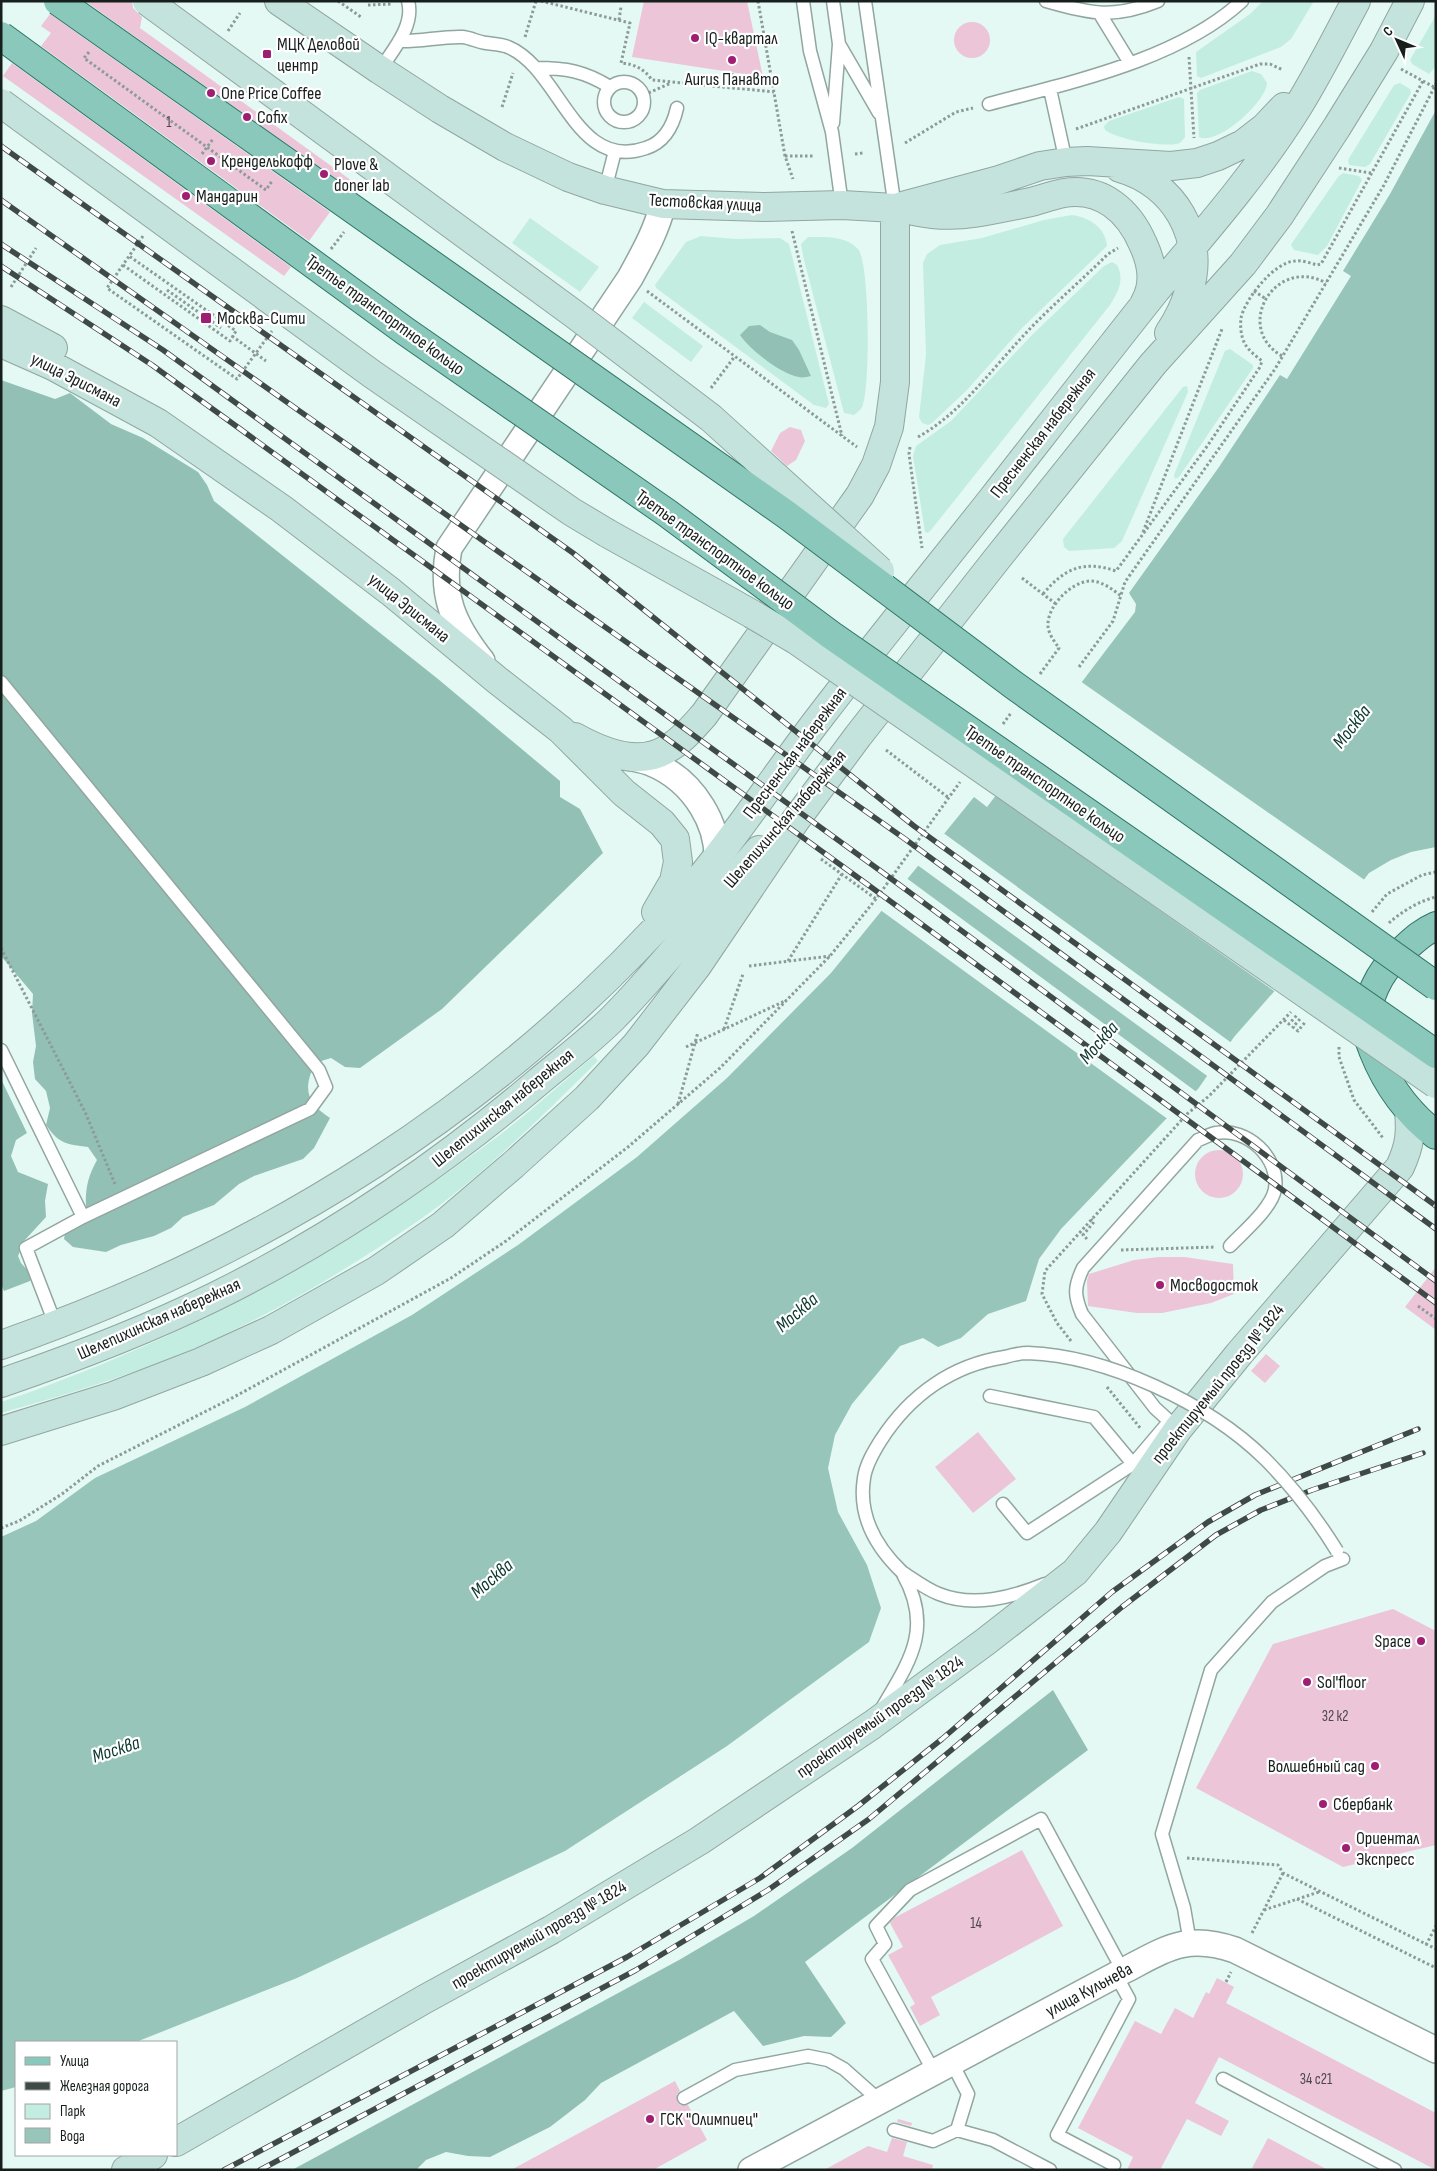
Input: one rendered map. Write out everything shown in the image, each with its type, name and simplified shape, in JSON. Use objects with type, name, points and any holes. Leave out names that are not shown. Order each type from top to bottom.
[{"type":"main road","points":[[58,1],[788,515],[1014,686],[1436,986]]},
{"type":"main road","points":[[147,1],[574,314],[711,418],[869,562],[1014,686]]},
{"type":"main road","name":"Тестовская улица","points":[[280,1],[380,70],[505,147],[568,177],[605,190],[663,204],[765,207],[842,205],[895,208],[999,180],[1040,166],[1077,161]]},
{"type":"main road","name":"Пресненская набережная","points":[[718,857],[820,716],[1140,310],[1256,168],[1289,120],[1356,1]]},
{"type":"main road","points":[[1,1431],[113,1396],[201,1362],[271,1330],[376,1271],[443,1225],[587,1098],[636,1045],[697,966],[795,821],[858,736],[1153,364],[1243,264],[1280,216],[1384,51],[1410,1]]},
{"type":"main road","name":"Третье транспортное кольцо","points":[[1,36],[397,326],[667,513],[831,635],[1436,1054]]},
{"type":"main road","points":[[1077,161],[1171,166],[1197,163],[1218,156],[1243,144],[1265,127],[1291,101],[1326,56]]},
{"type":"main road","name":"Третье транспортное кольцо","points":[[1,103],[372,374],[572,512],[796,640],[1436,1084]]},
{"type":"main road","points":[[1077,161],[1132,171],[1152,183],[1171,198],[1184,219],[1192,247],[1193,270],[1189,291],[1153,364]]},
{"type":"main road","points":[[561,730],[592,746],[628,757],[647,757],[667,750],[687,734],[704,715],[860,495],[876,465],[889,427],[895,382],[895,208],[928,214],[972,213],[1064,193],[1083,192],[1110,201],[1125,213],[1133,223],[1150,262],[1151,291],[1140,310]]},
{"type":"main road","points":[[1,320],[71,358],[120,392],[158,423]]},
{"type":"main road","name":"улица Эрисмана","points":[[1,343],[53,366],[158,423],[289,514],[391,592],[497,680],[561,730],[624,792],[662,823],[675,839],[678,862],[674,881],[654,917],[625,960]]},
{"type":"main road","name":"Шелепихинская набережная","points":[[1,1383],[73,1358],[215,1296],[306,1247],[402,1186],[484,1128],[611,1020],[659,969],[702,916],[858,736]]},
{"type":"main road","name":"Шелепихинская набережная","points":[[1,1345],[56,1326],[182,1272],[262,1232],[393,1152],[471,1097],[552,1030],[625,960],[684,897],[718,857]]},
{"type":"main road","points":[[1301,891],[1436,971]]},
{"type":"main road","points":[[1436,926],[1424,931],[1394,958],[1375,984],[1367,1010],[1367,1034],[1378,1063],[1392,1088],[1409,1110],[1436,1135]]},
{"type":"main road","name":"проектируемый проезд № 1824","points":[[178,2141],[425,1999],[551,1930],[699,1841],[872,1725],[1076,1572],[1108,1532],[1169,1421],[1400,1167],[1409,1147],[1411,1130],[1409,1110]]},
{"type":"main road","points":[[126,2170],[151,2156]]},
{"type":"street","points":[[497,680],[466,640],[452,615],[446,590],[445,567],[449,548],[630,278],[651,240],[659,222],[663,204]]},
{"type":"street","points":[[628,757],[651,763],[669,773],[696,798],[710,819],[718,857],[714,890],[702,916]]},
{"type":"street","name":"улица Кульнева","points":[[751,2170],[1166,1949],[1190,1943],[1216,1943],[1235,1950],[1436,2050]]},
{"type":"lane","points":[[380,70],[408,23],[410,7],[408,1]]},
{"type":"lane","points":[[802,1],[810,51],[832,132],[842,205]]},
{"type":"lane","points":[[832,132],[839,44],[833,1]]},
{"type":"lane","points":[[865,1],[895,208]]},
{"type":"lane","points":[[1046,1],[1100,14],[1127,13],[1158,1]]},
{"type":"lane","points":[[989,104],[1050,89],[1130,63],[1180,43],[1234,9],[1242,1]]},
{"type":"lane","points":[[1100,14],[1130,63]]},
{"type":"lane","points":[[399,41],[414,42],[464,37],[508,47],[536,68],[572,120],[588,136],[615,151],[633,151],[655,144],[670,129],[676,108]]},
{"type":"lane","points":[[839,44],[883,121]]},
{"type":"lane","points":[[536,68],[580,71],[610,87]]},
{"type":"lane","points":[[627,81],[634,83],[644,96],[645,104],[638,118],[622,122],[615,120],[608,115],[605,108],[604,100],[610,87],[618,82],[627,81]]},
{"type":"lane","points":[[1050,89],[1077,161]]},
{"type":"lane","points":[[605,190],[615,151]]},
{"type":"lane","points":[[1,682],[319,1070],[326,1086],[310,1108],[83,1217],[26,1248],[56,1326]]},
{"type":"lane","points":[[1,1050],[83,1217]]},
{"type":"lane","points":[[1003,1504],[1027,1533],[1133,1464],[1169,1421],[1082,1314],[1075,1298],[1077,1281],[1083,1268],[1198,1140],[1217,1132],[1230,1133],[1248,1139],[1261,1148],[1272,1162],[1275,1174],[1275,1190],[1266,1207],[1230,1246]]},
{"type":"lane","points":[[1076,1572],[1016,1595],[984,1600],[962,1599],[939,1594],[902,1572],[887,1557],[875,1539],[867,1519],[864,1477],[872,1454],[902,1412],[917,1396],[948,1375],[989,1359],[1026,1353],[1104,1366],[1149,1383],[1190,1404],[1231,1431],[1263,1457],[1293,1488],[1318,1521],[1342,1559],[1325,1566],[1272,1602],[1210,1670],[1162,1834],[1184,1908],[1190,1943]]},
{"type":"lane","points":[[990,1396],[1094,1418],[1133,1464]]},
{"type":"lane","points":[[872,1725],[910,1660],[918,1633],[918,1615],[909,1585],[902,1572]]},
{"type":"lane","points":[[957,2130],[968,2094],[943,2067],[872,1958],[886,1944],[876,1926],[910,1890],[1041,1819],[1120,1973],[1129,1999],[1057,2135],[1114,2165]]},
{"type":"lane","points":[[684,2098],[736,2070],[808,2056],[828,2060],[844,2069],[880,2101]]},
{"type":"lane","points":[[1223,2079],[1395,2170]]},
{"type":"lane","points":[[894,2130],[933,2141],[957,2130],[993,2140],[1050,2170]]},
{"type":"path","points":[[338,1],[361,17]]},
{"type":"path","points":[[522,45],[536,1]]},
{"type":"path","points":[[542,1],[630,23],[621,63],[632,64],[640,68],[652,80],[774,92]]},
{"type":"path","points":[[566,7],[567,1]]},
{"type":"path","points":[[758,1],[785,156],[794,179]]},
{"type":"path","points":[[368,6],[394,4]]},
{"type":"path","points":[[619,20],[621,7]]},
{"type":"path","points":[[1189,54],[1194,139]]},
{"type":"path","points":[[1072,130],[1260,64],[1270,64],[1283,70]]},
{"type":"path","points":[[1078,667],[1113,621],[1125,582],[1215,456],[1282,356],[1384,185],[1435,85],[1400,68]]},
{"type":"path","points":[[502,108],[513,73]]},
{"type":"path","points":[[732,73],[733,88]]},
{"type":"path","points":[[1042,594],[1066,572],[1078,567],[1091,566],[1116,571],[1208,445],[1260,367],[1262,360],[1250,351],[1244,343],[1241,331],[1241,318],[1254,290],[1278,267],[1286,263],[1294,260],[1317,265],[1321,264],[1423,80]]},
{"type":"path","points":[[644,96],[672,82]]},
{"type":"path","points":[[905,142],[956,112],[989,104]]},
{"type":"path","points":[[201,155],[218,132]]},
{"type":"path","points":[[855,154],[863,153]]},
{"type":"path","points":[[785,156],[813,156]]},
{"type":"path","points":[[1338,168],[1371,173]]},
{"type":"path","points":[[146,233],[107,288],[237,379]]},
{"type":"path","points":[[792,233],[842,437]]},
{"type":"path","points":[[918,437],[946,417],[973,392],[1026,332],[1108,254],[1123,245]]},
{"type":"path","points":[[11,287],[36,248]]},
{"type":"path","points":[[123,265],[230,341],[236,331],[129,256]]},
{"type":"path","points":[[1282,356],[1269,347],[1263,338],[1260,328],[1259,316],[1266,299],[1280,283],[1290,278],[1312,277],[1326,283]]},
{"type":"path","points":[[164,295],[171,286]]},
{"type":"path","points":[[645,289],[857,448]]},
{"type":"path","points":[[167,290],[221,328]]},
{"type":"path","points":[[1254,290],[1266,299]]},
{"type":"path","points":[[1141,537],[1222,329]]},
{"type":"path","points":[[232,336],[266,361]]},
{"type":"path","points":[[704,383],[711,388],[735,356]]},
{"type":"path","points":[[911,439],[909,454],[922,550]]},
{"type":"path","points":[[1022,578],[1056,604]]},
{"type":"path","points":[[1061,598],[1074,587],[1088,581],[1105,584],[1121,596]]},
{"type":"path","points":[[886,750],[949,798]]},
{"type":"path","points":[[821,858],[876,899]]},
{"type":"path","points":[[1387,894],[1422,875],[1436,872]]},
{"type":"path","points":[[788,961],[842,874]]},
{"type":"path","points":[[1,948],[85,1112],[121,1199]]},
{"type":"path","points":[[749,966],[830,956]]},
{"type":"path","points":[[723,1030],[744,974]]},
{"type":"path","points":[[686,1047],[790,998]]},
{"type":"path","points":[[1057,1323],[1042,1294],[1045,1270],[1187,1114],[1209,1096],[1278,1025]]},
{"type":"path","points":[[678,1104],[698,1032]]},
{"type":"path","points":[[1091,1219],[1094,1222],[1083,1235],[1099,1250],[1230,1246]]},
{"type":"path","points":[[1418,1306],[1436,1319]]},
{"type":"path","points":[[1103,1383],[1143,1431],[1169,1421]]},
{"type":"path","points":[[1169,1857],[1278,1865],[1283,1873],[1436,1949]]},
{"type":"path","points":[[1249,1938],[1283,1873]]},
{"type":"path","points":[[1263,1911],[1319,1892]]},
{"type":"path","points":[[1298,1899],[1436,1968]]},
{"type":"path","points":[[1426,1944],[1436,1926]]},
{"type":"path","points":[[1226,1982],[1232,1970]]},
{"type":"green space","points":[[1263,1],[1314,1],[1291,39],[1281,47],[1201,78],[1197,76],[1196,52],[1250,14]]},
{"type":"green space","points":[[1436,15],[1436,66],[1429,74],[1412,64],[1410,60]]},
{"type":"green space","points":[[1252,71],[1261,74],[1267,83],[1259,101],[1229,129],[1207,138],[1199,137],[1197,93],[1200,90]]},
{"type":"green space","points":[[1400,83],[1410,89],[1411,93],[1370,164],[1365,167],[1349,165],[1348,160],[1394,85]]},
{"type":"green space","points":[[1179,97],[1184,99],[1185,137],[1180,143],[1153,144],[1120,137],[1105,130],[1104,126],[1109,121]]},
{"type":"green space","points":[[1343,173],[1359,176],[1362,180],[1327,246],[1318,255],[1294,250],[1291,245],[1292,243],[1338,177]]},
{"type":"green space","points":[[1072,215],[1084,218],[1100,228],[1106,239],[1107,246],[1022,328],[967,390],[932,423],[928,425],[922,423],[919,417],[926,355],[923,263],[927,254],[940,245],[982,238],[1044,220]]},
{"type":"green space","points":[[530,218],[599,267],[580,292],[512,243]]},
{"type":"green space","points":[[701,236],[736,239],[780,238],[789,244],[829,404],[826,408],[814,405],[656,288],[655,285],[686,242]]},
{"type":"green space","points":[[808,237],[834,238],[847,241],[858,249],[862,259],[867,299],[867,374],[862,406],[854,415],[844,413],[804,260],[801,244]]},
{"type":"green space","points":[[1112,262],[1117,265],[1120,281],[1118,291],[1110,305],[931,530],[928,533],[925,532],[913,456],[916,446],[951,421],[1032,335],[1104,266]]},
{"type":"green space","points":[[644,302],[703,346],[691,362],[632,318]]},
{"type":"green space","points":[[1230,349],[1253,365],[1253,368],[1179,477],[1175,479],[1174,475],[1222,358],[1225,351]]},
{"type":"green space","points":[[1187,386],[1188,392],[1122,541],[1114,548],[1069,551],[1064,547],[1063,539],[1183,387]]},
{"type":"green space","points":[[594,1056],[598,1061],[487,1167],[415,1223],[321,1283],[247,1324],[168,1359],[85,1388],[1,1413],[1,1402],[100,1365],[206,1317],[257,1291],[358,1232],[406,1201],[501,1134]]},
{"type":"shaded area","points":[[760,325],[770,332],[792,340],[799,350],[811,376],[800,377],[784,372],[758,354],[744,341],[740,335],[749,326]]},
{"type":"shaded area","points":[[1,380],[55,399],[70,393],[111,424],[143,438],[198,472],[207,485],[214,501],[438,679],[560,781],[560,797],[580,809],[603,853],[442,1009],[360,1068],[345,1067],[331,1058],[315,1063],[309,1080],[309,1094],[316,1106],[330,1118],[314,1148],[303,1159],[254,1176],[239,1184],[214,1205],[183,1217],[171,1228],[154,1236],[121,1245],[106,1252],[73,1247],[64,1239],[65,1233],[86,1208],[88,1183],[97,1160],[88,1147],[59,1140],[46,1125],[50,1108],[46,1091],[35,1079],[33,1062],[36,1046],[32,1013],[33,994],[1,956]]},
{"type":"shaded area","points":[[1,1079],[27,1133],[16,1140],[11,1156],[18,1172],[48,1184],[45,1201],[46,1217],[24,1241],[18,1256],[21,1263],[33,1276],[30,1281],[4,1291],[1,1284]]},
{"type":"shaded area","points":[[1053,1690],[1088,1750],[805,1962],[846,2023],[831,2037],[804,2036],[763,2046],[734,2011],[601,2083],[585,2100],[550,2127],[490,2157],[446,2152],[426,2160],[416,2170],[292,2170],[679,1960],[754,1916],[852,1848]]},
{"type":"water","name":"Москва","points":[[1436,110],[1436,847],[1411,852],[1391,860],[1369,873],[1308,953],[1234,1037],[1198,1089],[1165,1120],[1061,1229],[1039,1259],[1026,1301],[988,1314],[961,1338],[938,1347],[923,1338],[900,1346],[852,1404],[835,1435],[828,1468],[838,1512],[867,1565],[881,1608],[869,1642],[727,1746],[565,1851],[297,1978],[139,2041],[15,2041],[15,2087],[1,2091],[1,1537],[36,1521],[95,1478],[245,1407],[412,1315],[518,1245],[637,1157],[727,1078],[831,973],[974,797],[987,807],[1135,612],[1136,604],[1129,593],[1219,467],[1280,375],[1287,379],[1351,276],[1343,271],[1390,194]]},
{"type":"pier","points":[[1080,681],[1366,881],[1310,954],[1277,993],[994,794]]},
{"type":"pier","points":[[942,832],[1233,1044],[1210,1078],[916,864]]},
{"type":"pier","points":[[905,877],[1198,1093],[1169,1120],[879,909]]},
{"type":"building","points":[[85,1],[132,1],[133,8],[142,17],[140,28],[352,181],[348,187]]},
{"type":"building","name":"IQ-квартал","points":[[644,1],[747,1],[763,77],[632,57]]},
{"type":"building","points":[[50,14],[330,212],[309,241],[41,46],[51,33],[41,26]]},
{"type":"building","points":[[972,22],[984,28],[990,40],[984,52],[972,58],[960,52],[954,40],[960,28]]},
{"type":"building","points":[[12,63],[291,267],[284,276],[3,76]]},
{"type":"building","points":[[790,427],[801,430],[805,441],[796,460],[787,466],[771,451],[780,433]]},
{"type":"building","points":[[1214,1150],[1224,1150],[1236,1157],[1243,1169],[1243,1179],[1236,1191],[1224,1198],[1214,1198],[1206,1194],[1199,1187],[1195,1179],[1195,1169],[1199,1161],[1206,1154]]},
{"type":"building","name":"Мосводосток","points":[[1184,1257],[1233,1264],[1234,1294],[1211,1303],[1162,1313],[1137,1313],[1088,1306],[1087,1281],[1089,1274],[1134,1260]]},
{"type":"building","points":[[1436,1267],[1436,1330],[1405,1307]]},
{"type":"building","points":[[1266,1354],[1280,1366],[1265,1383],[1251,1371]]},
{"type":"building","points":[[978,1432],[1016,1479],[973,1513],[935,1467]]},
{"type":"building","points":[[1393,1609],[1436,1631],[1436,1845],[1343,1867],[1196,1788],[1273,1644]]},
{"type":"building","points":[[1022,1850],[1063,1926],[931,1997],[940,2015],[920,2026],[910,2007],[915,2004],[888,1955],[903,1947],[890,1923],[894,1918]]},
{"type":"building","points":[[1217,1978],[1234,1987],[1226,2003],[1436,2113],[1436,2170],[1219,2057],[1195,2103],[1229,2121],[1221,2136],[1187,2119],[1160,2170],[1127,2170],[1133,2157],[1078,2128],[1135,2021],[1161,2034],[1175,2008],[1193,2018],[1206,1992],[1209,1994]]},
{"type":"building","name":"ГСК \"Олимпиец\"","points":[[675,2081],[680,2091],[677,2094],[677,2101],[680,2105],[688,2105],[707,2140],[653,2170],[511,2170]]},
{"type":"building","points":[[898,2119],[912,2123],[911,2126],[897,2122]]},
{"type":"building","points":[[892,2138],[907,2142],[903,2156],[933,2165],[932,2170],[824,2170],[868,2146],[887,2152]]},
{"type":"building","points":[[1268,2138],[1328,2170],[1251,2170]]},
{"type":"railway","points":[[1,146],[573,553],[914,826],[1436,1206]]},
{"type":"railway","points":[[1,200],[905,839],[1436,1229]]},
{"type":"railway","points":[[1,244],[163,350],[882,872],[1436,1281]]},
{"type":"railway","points":[[1,266],[152,365],[871,887],[1436,1303]]},
{"type":"railway","points":[[224,2170],[627,1957],[760,1878],[858,1806],[942,1739],[1112,1592],[1208,1522],[1255,1495],[1418,1429]]},
{"type":"railway","points":[[260,2170],[636,1970],[768,1890],[869,1819],[1122,1607],[1216,1535],[1261,1510],[1312,1490],[1423,1453]]},
{"type":"place","name":"IQ-квартал","points":[[695,38]]},
{"type":"place","name":"МЦК Деловой центр","points":[[267,54]]},
{"type":"place","name":"Aurus Панавто","points":[[732,60]]},
{"type":"place","name":"One Price Coffee","points":[[211,93]]},
{"type":"place","name":"Cofix","points":[[247,117]]},
{"type":"place","name":"Кренделькофф","points":[[211,161]]},
{"type":"place","name":"Plove & doner lab","points":[[324,174]]},
{"type":"place","name":"Мандарин","points":[[186,196]]},
{"type":"place","name":"Москва-Сити","points":[[206,318]]},
{"type":"place","name":"Мосводосток","points":[[1160,1285]]},
{"type":"place","name":"Space","points":[[1421,1641]]},
{"type":"place","name":"Sol'floor","points":[[1307,1682]]},
{"type":"place","name":"Волшебный сад","points":[[1375,1766]]},
{"type":"place","name":"Сбербанк","points":[[1323,1804]]},
{"type":"place","name":"Ориентал Экспресс","points":[[1346,1848]]},
{"type":"place","name":"ГСК \"Олимпиец\"","points":[[650,2119]]}]
